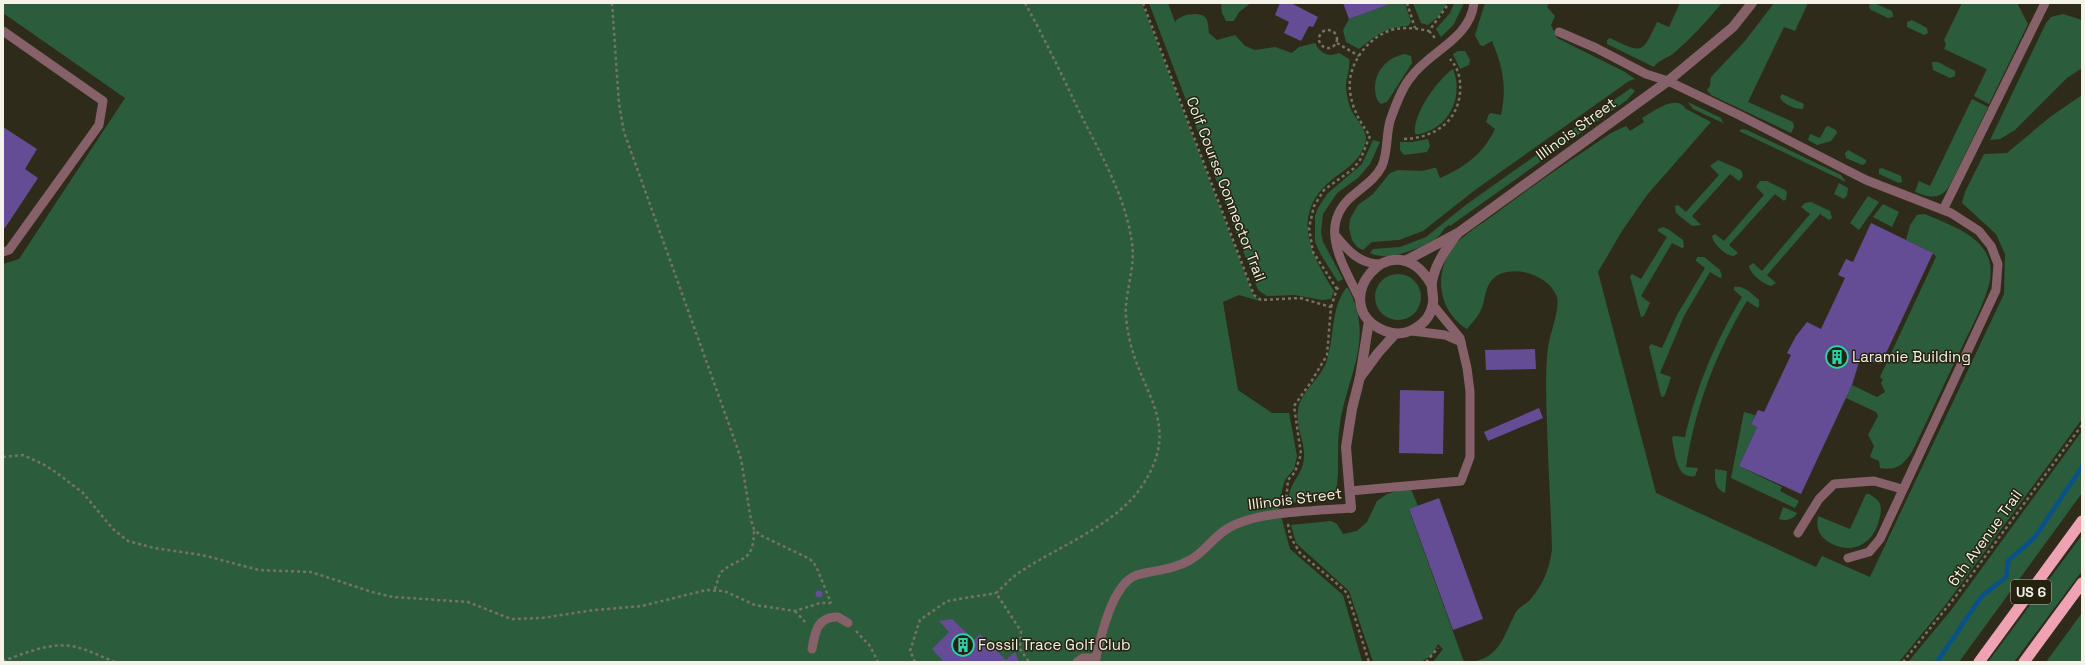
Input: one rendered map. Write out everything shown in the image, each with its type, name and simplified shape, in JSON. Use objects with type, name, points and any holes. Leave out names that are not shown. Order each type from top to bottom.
[{"type":"highway","name":"US 6","points":[[1979,662],[2082,521]]},
{"type":"highway","name":"US 6","points":[[2024,662],[2082,583]]},
{"type":"street","name":"Illinois Street","points":[[1405,261],[1458,232],[1668,81],[1733,27],[1752,3]]},
{"type":"street","points":[[1431,284],[1439,259],[1458,232]]},
{"type":"street","points":[[1393,260],[1405,261],[1421,269],[1431,284],[1434,294],[1433,305],[1429,316],[1422,324],[1412,331],[1395,334],[1381,330],[1369,321],[1363,311],[1360,300],[1361,289],[1365,279],[1371,271],[1381,264],[1393,260]]},
{"type":"street","name":"Illinois Street","points":[[1351,508],[1346,447],[1352,409],[1360,377],[1369,321]]},
{"type":"street","name":"Illinois Street","points":[[1360,377],[1395,334]]},
{"type":"lane","points":[[1360,300],[1340,257],[1335,224],[1340,208],[1374,178],[1382,164],[1390,122],[1410,77],[1442,47],[1462,32],[1474,3]]},
{"type":"lane","points":[[1943,210],[2045,3]]},
{"type":"lane","points":[[3,31],[104,102],[99,125],[9,250],[3,252]]},
{"type":"lane","points":[[1559,32],[1596,48],[1646,74],[1668,81],[1866,180],[1943,210],[1979,230],[1991,246],[1998,264],[1996,290],[1880,539],[1869,552],[1848,558]]},
{"type":"lane","points":[[1336,235],[1352,254],[1360,260],[1366,263],[1381,264]]},
{"type":"lane","points":[[1350,491],[1461,481],[1470,457],[1470,391],[1467,368],[1460,338],[1433,305]]},
{"type":"lane","points":[[1412,331],[1445,335],[1461,342]]},
{"type":"lane","points":[[1798,533],[1818,500],[1834,484],[1874,481],[1902,489]]},
{"type":"lane","name":"Illinois Street","points":[[1095,660],[1116,595],[1126,582],[1135,576],[1168,569],[1190,560],[1226,529],[1244,520],[1287,513],[1351,508]]},
{"type":"lane","points":[[812,649],[817,626],[824,619],[838,617],[848,623]]},
{"type":"lane","points":[[1077,662],[1083,658],[1095,660]]},
{"type":"path","points":[[612,3],[619,104],[624,132],[741,459],[751,520],[754,529],[753,548],[750,553],[741,561],[720,573],[715,590]]},
{"type":"path","points":[[915,662],[910,651],[920,620],[946,601],[996,593],[1021,571],[1093,529],[1126,504],[1142,486],[1153,465],[1159,443],[1160,426],[1156,410],[1144,383],[1129,338],[1126,307],[1133,259],[1132,242],[1125,215],[1103,157],[1025,3]]},
{"type":"path","name":"Colf Course Connector Trail","points":[[1143,3],[1254,295],[1261,300],[1300,298],[1331,307]]},
{"type":"path","points":[[1406,3],[1415,28]]},
{"type":"path","points":[[1429,31],[1449,3]]},
{"type":"path","points":[[1370,136],[1358,118],[1350,90],[1352,67],[1359,56],[1369,43],[1387,31],[1415,28],[1429,31],[1435,38]]},
{"type":"path","points":[[1326,30],[1332,30],[1336,34],[1337,42],[1330,48],[1324,47],[1320,42],[1319,36],[1326,30]]},
{"type":"path","points":[[1337,42],[1359,56]]},
{"type":"path","points":[[1404,139],[1418,139],[1436,131],[1445,125],[1459,106],[1461,82],[1455,65],[1450,59]]},
{"type":"path","points":[[1337,289],[1313,252],[1309,228],[1314,206],[1324,190],[1353,169],[1360,160],[1370,136]]},
{"type":"path","points":[[1370,136],[1376,136]]},
{"type":"path","points":[[1345,283],[1337,289],[1331,307],[1326,355],[1311,382],[1294,406],[1302,454],[1295,472],[1288,480],[1287,513],[1290,536],[1300,553],[1336,582],[1347,593],[1369,662]]},
{"type":"path","name":"6th Avenue Trail","points":[[1903,662],[1956,596],[2082,425]]},
{"type":"path","points":[[3,457],[23,455],[43,464],[57,473],[84,493],[113,529],[128,540],[154,548],[202,555],[259,570],[311,572],[372,592],[393,597],[468,602],[511,619],[522,620],[642,606],[698,591],[715,590],[732,593],[755,605],[795,611],[820,603],[831,603]]},
{"type":"path","points":[[754,529],[765,537],[810,559],[816,566],[834,607]]},
{"type":"path","points":[[996,593],[1021,631],[1020,649],[1029,662]]},
{"type":"path","points":[[848,623],[870,646],[878,662]]},
{"type":"path","points":[[3,661],[32,651],[60,646],[76,647],[115,662]]},
{"type":"path","points":[[1426,662],[1438,648]]},
{"type":"green space","name":"Fossil Trace Golf Club","points":[[3,3],[1142,3],[1253,295],[1260,301],[1239,295],[1223,302],[1238,390],[1272,413],[1289,413],[1297,456],[1294,469],[1285,480],[1279,509],[1290,549],[1343,595],[1362,661],[1365,662],[3,662],[3,264],[19,259],[125,98],[3,13]]},
{"type":"green space","points":[[1149,3],[1168,3],[1175,22],[1180,17],[1193,14],[1202,15],[1207,20],[1209,33],[1217,40],[1235,35],[1245,46],[1255,50],[1275,47],[1292,53],[1299,47],[1315,43],[1325,54],[1331,55],[1339,53],[1349,59],[1346,88],[1349,105],[1366,135],[1366,139],[1362,152],[1354,162],[1320,191],[1312,205],[1308,219],[1308,233],[1311,248],[1325,277],[1334,291],[1331,299],[1322,300],[1295,295],[1267,296],[1258,290]]},
{"type":"green space","points":[[1221,3],[1251,3],[1239,12],[1234,21],[1226,21],[1222,13]]},
{"type":"green space","points":[[1393,3],[1405,3],[1411,22],[1408,26],[1386,30],[1359,49],[1346,42],[1343,30],[1349,19]]},
{"type":"green space","points":[[1413,3],[1447,3],[1439,16],[1428,25],[1421,23]]},
{"type":"green space","points":[[1454,3],[1464,3],[1454,24],[1441,37],[1436,29],[1450,13]]},
{"type":"green space","points":[[1485,3],[1549,3],[1547,7],[1555,16],[1551,25],[1557,38],[1625,72],[1635,79],[1629,81],[1475,190],[1423,231],[1399,240],[1372,242],[1363,250],[1357,247],[1352,240],[1349,228],[1350,219],[1358,205],[1373,194],[1390,173],[1398,170],[1422,171],[1436,168],[1440,178],[1457,170],[1472,159],[1485,145],[1495,129],[1486,122],[1489,114],[1491,113],[1501,115],[1504,95],[1503,77],[1492,41],[1483,46],[1480,45],[1475,35]]},
{"type":"green space","points":[[1680,3],[1722,3],[1699,29],[1672,55],[1654,67],[1607,44],[1607,40],[1610,38],[1629,47],[1640,48],[1648,40],[1657,22],[1669,27]]},
{"type":"green space","points":[[1774,3],[1808,3],[1795,31],[1784,27],[1748,102],[1793,122],[1794,127],[1791,133],[1711,95],[1707,90],[1710,86],[1711,77],[1745,41]]},
{"type":"green space","points":[[1874,3],[1892,11],[1893,17],[1888,18],[1871,10],[1869,7],[1870,4]]},
{"type":"green space","points":[[1962,3],[2017,3],[2028,24],[1989,104],[1974,96],[1987,69],[1944,49],[1946,44],[1944,40]]},
{"type":"green space","points":[[2063,14],[2082,20],[2082,68],[2067,78],[2015,130],[2000,139],[1990,140],[2046,23],[2051,17]]},
{"type":"green space","points":[[1912,20],[1927,28],[1928,33],[1924,35],[1907,27],[1907,22]]},
{"type":"green space","points":[[1458,51],[1465,51],[1470,60],[1469,65],[1460,69],[1453,54]]},
{"type":"green space","points":[[1405,54],[1411,56],[1412,63],[1387,102],[1381,104],[1377,99],[1375,90],[1375,83],[1379,71],[1393,58]]},
{"type":"green space","points":[[1932,62],[1938,62],[1955,71],[1955,76],[1950,78],[1933,70]]},
{"type":"green space","points":[[1453,69],[1457,86],[1451,111],[1440,124],[1433,129],[1422,134],[1415,134],[1417,117],[1421,108],[1433,89]]},
{"type":"green space","points":[[1631,88],[1635,91],[1627,100],[1450,226],[1449,225],[1429,243],[1394,255],[1385,256],[1370,253],[1373,249],[1400,247],[1426,237],[1467,204]]},
{"type":"green space","points":[[1782,94],[1804,104],[1803,109],[1794,107],[1781,100],[1780,97]]},
{"type":"green space","points":[[2082,95],[2082,419],[1947,603],[1899,662],[1472,662],[1482,659],[1496,650],[1516,612],[1530,600],[1538,589],[1545,577],[1549,564],[1552,550],[1546,375],[1548,347],[1558,302],[1557,297],[1548,283],[1540,278],[1523,272],[1506,272],[1498,275],[1490,283],[1480,312],[1467,329],[1451,314],[1442,295],[1442,273],[1445,262],[1450,252],[1458,242],[1536,184],[1611,133],[1626,126],[1630,131],[1644,122],[1642,118],[1664,105],[1676,103],[1682,105],[1686,109],[1711,122],[1647,195],[1622,231],[1598,272],[1656,493],[1816,567],[1822,556],[1870,577],[2004,294],[2005,254],[1996,234],[1962,203],[1965,192],[1984,154],[2007,153],[2050,117]]},
{"type":"green space","points":[[1972,99],[1988,107],[1947,190],[1935,196],[1926,196],[1915,192],[1919,181],[1930,186]]},
{"type":"green space","points":[[1688,102],[1721,118],[1723,123],[1693,109]]},
{"type":"green space","points":[[1828,126],[1836,130],[1837,133],[1831,141],[1817,145],[1808,140],[1810,134],[1820,138]]},
{"type":"green space","points":[[1742,129],[1747,130],[1841,175],[1846,182],[1739,131]]},
{"type":"green space","points":[[1428,139],[1430,146],[1427,152],[1404,155],[1400,150],[1400,142],[1412,142]]},
{"type":"green space","points":[[1373,140],[1380,142],[1370,164],[1358,178],[1337,193],[1323,214],[1321,232],[1323,242],[1343,279],[1338,282],[1321,255],[1315,242],[1315,216],[1327,194],[1362,164]]},
{"type":"green space","points":[[1848,150],[1866,160],[1866,163],[1862,165],[1846,158],[1845,153]]},
{"type":"green space","points":[[1718,160],[1741,170],[1743,176],[1739,181],[1730,174],[1692,216],[1701,225],[1692,226],[1676,213],[1675,206],[1678,205],[1686,212],[1719,175],[1710,166]]},
{"type":"green space","points":[[1882,168],[1901,176],[1902,182],[1899,183],[1879,174],[1879,169]]},
{"type":"green space","points":[[1760,181],[1767,181],[1785,190],[1787,192],[1786,199],[1784,201],[1775,194],[1729,245],[1738,253],[1734,256],[1727,254],[1717,246],[1712,236],[1715,234],[1724,241],[1764,195],[1756,187]]},
{"type":"green space","points":[[1839,183],[1848,188],[1847,195],[1844,199],[1834,194]]},
{"type":"green space","points":[[1868,196],[1879,202],[1859,230],[1850,223]]},
{"type":"green space","points":[[1811,202],[1830,211],[1832,218],[1829,220],[1820,214],[1767,275],[1776,283],[1771,286],[1764,283],[1754,275],[1749,266],[1753,263],[1762,271],[1810,214],[1801,207],[1805,203]]},
{"type":"green space","points":[[1883,204],[1899,212],[1892,227],[1873,217]]},
{"type":"green space","points":[[1925,214],[1957,228],[1979,243],[1989,258],[1990,278],[1986,295],[1980,310],[1912,452],[1899,466],[1886,469],[1880,468],[1879,461],[1870,457],[1874,446],[1868,435],[1878,416],[1876,412],[1846,398],[1852,385],[1877,397],[1885,392],[1881,383],[1883,380],[1880,377],[1936,257],[1933,253],[1906,240],[1910,225],[1917,215]]},
{"type":"green space","points":[[1663,227],[1683,240],[1684,247],[1682,248],[1672,243],[1641,296],[1650,303],[1644,316],[1641,317],[1630,276],[1632,274],[1641,279],[1667,237],[1658,231],[1658,229]]},
{"type":"green space","points":[[1697,257],[1704,257],[1720,270],[1722,277],[1720,278],[1710,272],[1684,316],[1660,373],[1671,377],[1663,397],[1661,396],[1649,347],[1651,344],[1662,348],[1677,315],[1705,268],[1696,261]]},
{"type":"green space","points":[[1393,274],[1403,274],[1411,278],[1417,284],[1421,292],[1421,302],[1417,310],[1411,316],[1403,320],[1393,320],[1385,316],[1379,310],[1375,302],[1375,292],[1379,284],[1385,278]]},
{"type":"green space","points":[[1734,287],[1741,287],[1751,293],[1759,300],[1759,306],[1758,308],[1747,301],[1716,360],[1695,423],[1686,467],[1698,468],[1695,476],[1689,476],[1684,474],[1680,469],[1672,439],[1673,436],[1685,437],[1701,382],[1723,331],[1742,297],[1734,290]]},
{"type":"green space","points":[[1346,288],[1348,288],[1356,306],[1359,324],[1359,340],[1357,356],[1340,424],[1336,491],[1326,500],[1289,503],[1291,487],[1301,469],[1304,457],[1303,444],[1298,424],[1299,404],[1326,363],[1331,344],[1337,305]]},
{"type":"green space","points":[[1744,412],[1755,415],[1751,424],[1757,427],[1739,466],[1782,487],[1780,491],[1799,501],[1795,508],[1731,478]]},
{"type":"green space","points":[[2082,431],[2082,493],[1959,662],[1908,662],[1952,609]]},
{"type":"green space","points":[[1715,469],[1727,471],[1725,493],[1717,486],[1715,480]]},
{"type":"green space","points":[[1410,487],[1418,506],[1409,510],[1464,662],[1433,662],[1443,649],[1438,644],[1432,655],[1421,662],[1373,662],[1349,591],[1296,543],[1291,525],[1331,521],[1337,524],[1343,534],[1357,531],[1367,522],[1377,501],[1387,494]]},
{"type":"green space","points":[[1866,494],[1869,494],[1877,499],[1881,508],[1876,529],[1871,536],[1866,542],[1852,548],[1844,548],[1827,541],[1818,530],[1818,516],[1850,529]]},
{"type":"green space","points":[[1783,507],[1797,513],[1789,519],[1779,519]]},
{"type":"green space","points":[[2082,535],[2082,571],[2014,662],[1988,662]]},
{"type":"green space","points":[[2082,613],[2082,662],[2046,662]]},
{"type":"building","points":[[1280,3],[1291,3],[1318,17],[1313,27],[1309,26],[1301,41],[1284,33],[1289,22],[1275,15]]},
{"type":"building","points":[[1343,3],[1393,3],[1349,19]]},
{"type":"building","points":[[3,127],[37,149],[25,169],[38,178],[5,228],[3,227]]},
{"type":"building","name":"Laramie Building","points":[[1871,223],[1933,253],[1881,364],[1860,359],[1852,385],[1801,494],[1739,466],[1757,427],[1751,424],[1758,410],[1764,412],[1791,355],[1787,353],[1796,336],[1807,322],[1821,329],[1845,278],[1838,275],[1846,259],[1853,262]]},
{"type":"building","points":[[1535,349],[1536,369],[1486,370],[1485,350]]},
{"type":"building","points":[[1400,390],[1444,391],[1443,454],[1399,453]]},
{"type":"building","points":[[1539,408],[1543,418],[1488,441],[1484,432]]},
{"type":"building","points":[[1439,498],[1483,619],[1453,630],[1409,509]]},
{"type":"building","points":[[819,591],[822,594],[819,597],[816,594]]},
{"type":"building","name":"Fossil Trace Golf Club","points":[[952,619],[974,640],[980,634],[1006,660],[1015,652],[1019,662],[944,662],[932,649],[949,632],[939,621]]},
{"type":"waterway","points":[[1937,662],[1981,597],[2006,577],[2008,561],[2035,537],[2082,467]]},
{"type":"place","name":"Laramie Building","points":[[1837,357]]},
{"type":"place","name":"Fossil Trace Golf Club","points":[[963,645]]}]
